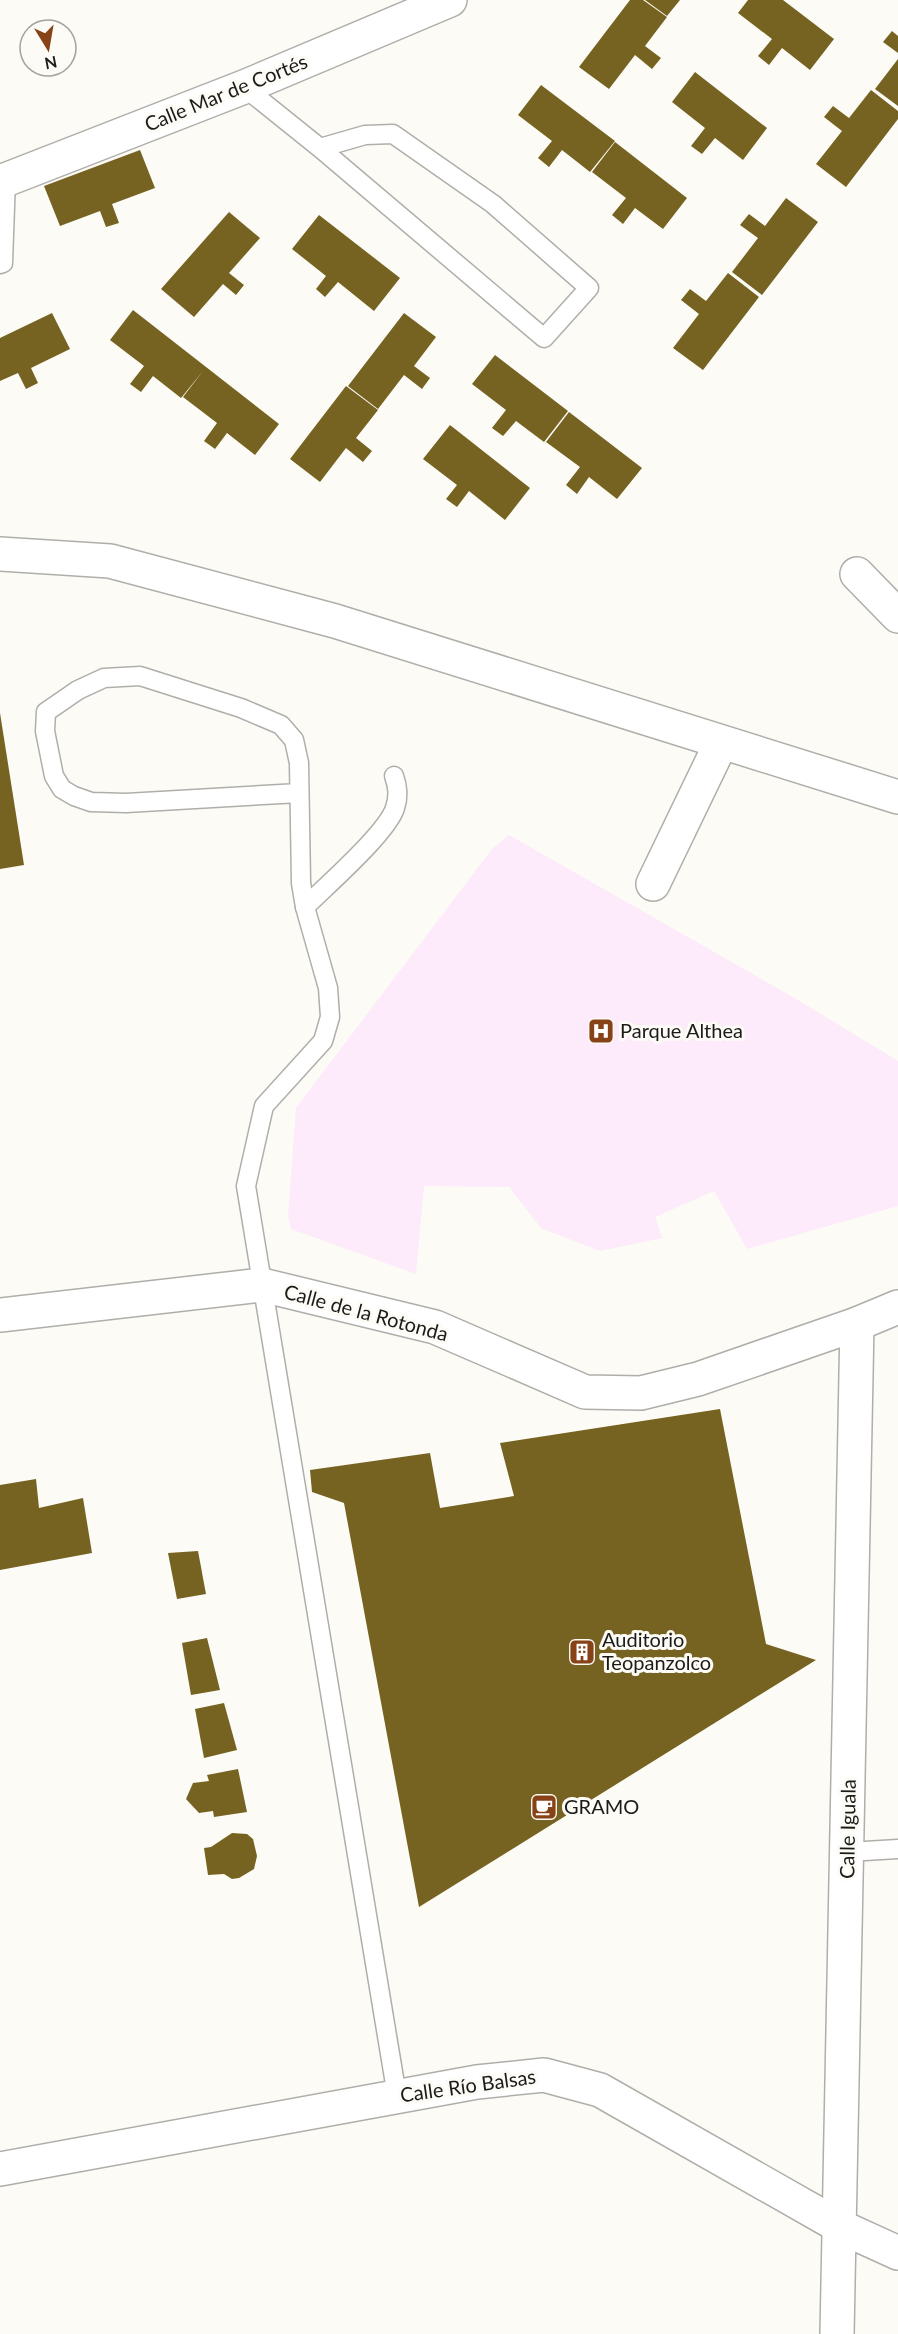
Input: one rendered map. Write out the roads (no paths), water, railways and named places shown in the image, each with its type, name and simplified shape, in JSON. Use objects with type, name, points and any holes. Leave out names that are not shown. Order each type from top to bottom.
[{"type":"street","name":"Calle Mar de Cortés","points":[[3,181],[244,87],[450,0]]},
{"type":"street","points":[[0,554],[110,561],[335,621],[898,797]]},
{"type":"street","points":[[857,574],[898,616]]},
{"type":"street","points":[[653,884],[721,743]]},
{"type":"street","name":"Calle de la Rotonda","points":[[0,1315],[262,1285],[435,1327],[585,1392],[641,1393],[687,1382],[857,1324],[898,1307]]},
{"type":"street","name":"Calle Iguala","points":[[837,2334],[841,2227],[857,1324]]},
{"type":"street","name":"Calle Río Balsas","points":[[0,2169],[477,2082],[544,2075],[600,2090],[841,2227],[898,2253]]},
{"type":"lane","points":[[244,87],[320,148],[544,339],[590,288],[493,204],[393,134],[365,135],[320,148]]},
{"type":"lane","points":[[0,264],[3,263],[3,181]]},
{"type":"lane","points":[[299,793],[126,803],[91,802],[62,789],[54,776],[45,731],[46,712],[78,690],[104,678],[140,676],[241,708],[281,725],[294,740],[299,763],[301,884],[305,907],[328,988],[330,1017],[323,1041],[264,1106],[246,1186],[397,2096]]},
{"type":"lane","points":[[305,907],[383,829],[395,809],[399,790],[394,776]]},
{"type":"lane","points":[[848,1852],[898,1849]]},
{"type":"place","name":"Parque Althea","points":[[601,1031]]},
{"type":"place","name":"Auditorio Teopanzolco","points":[[582,1652]]},
{"type":"place","name":"GRAMO","points":[[544,1807]]}]
